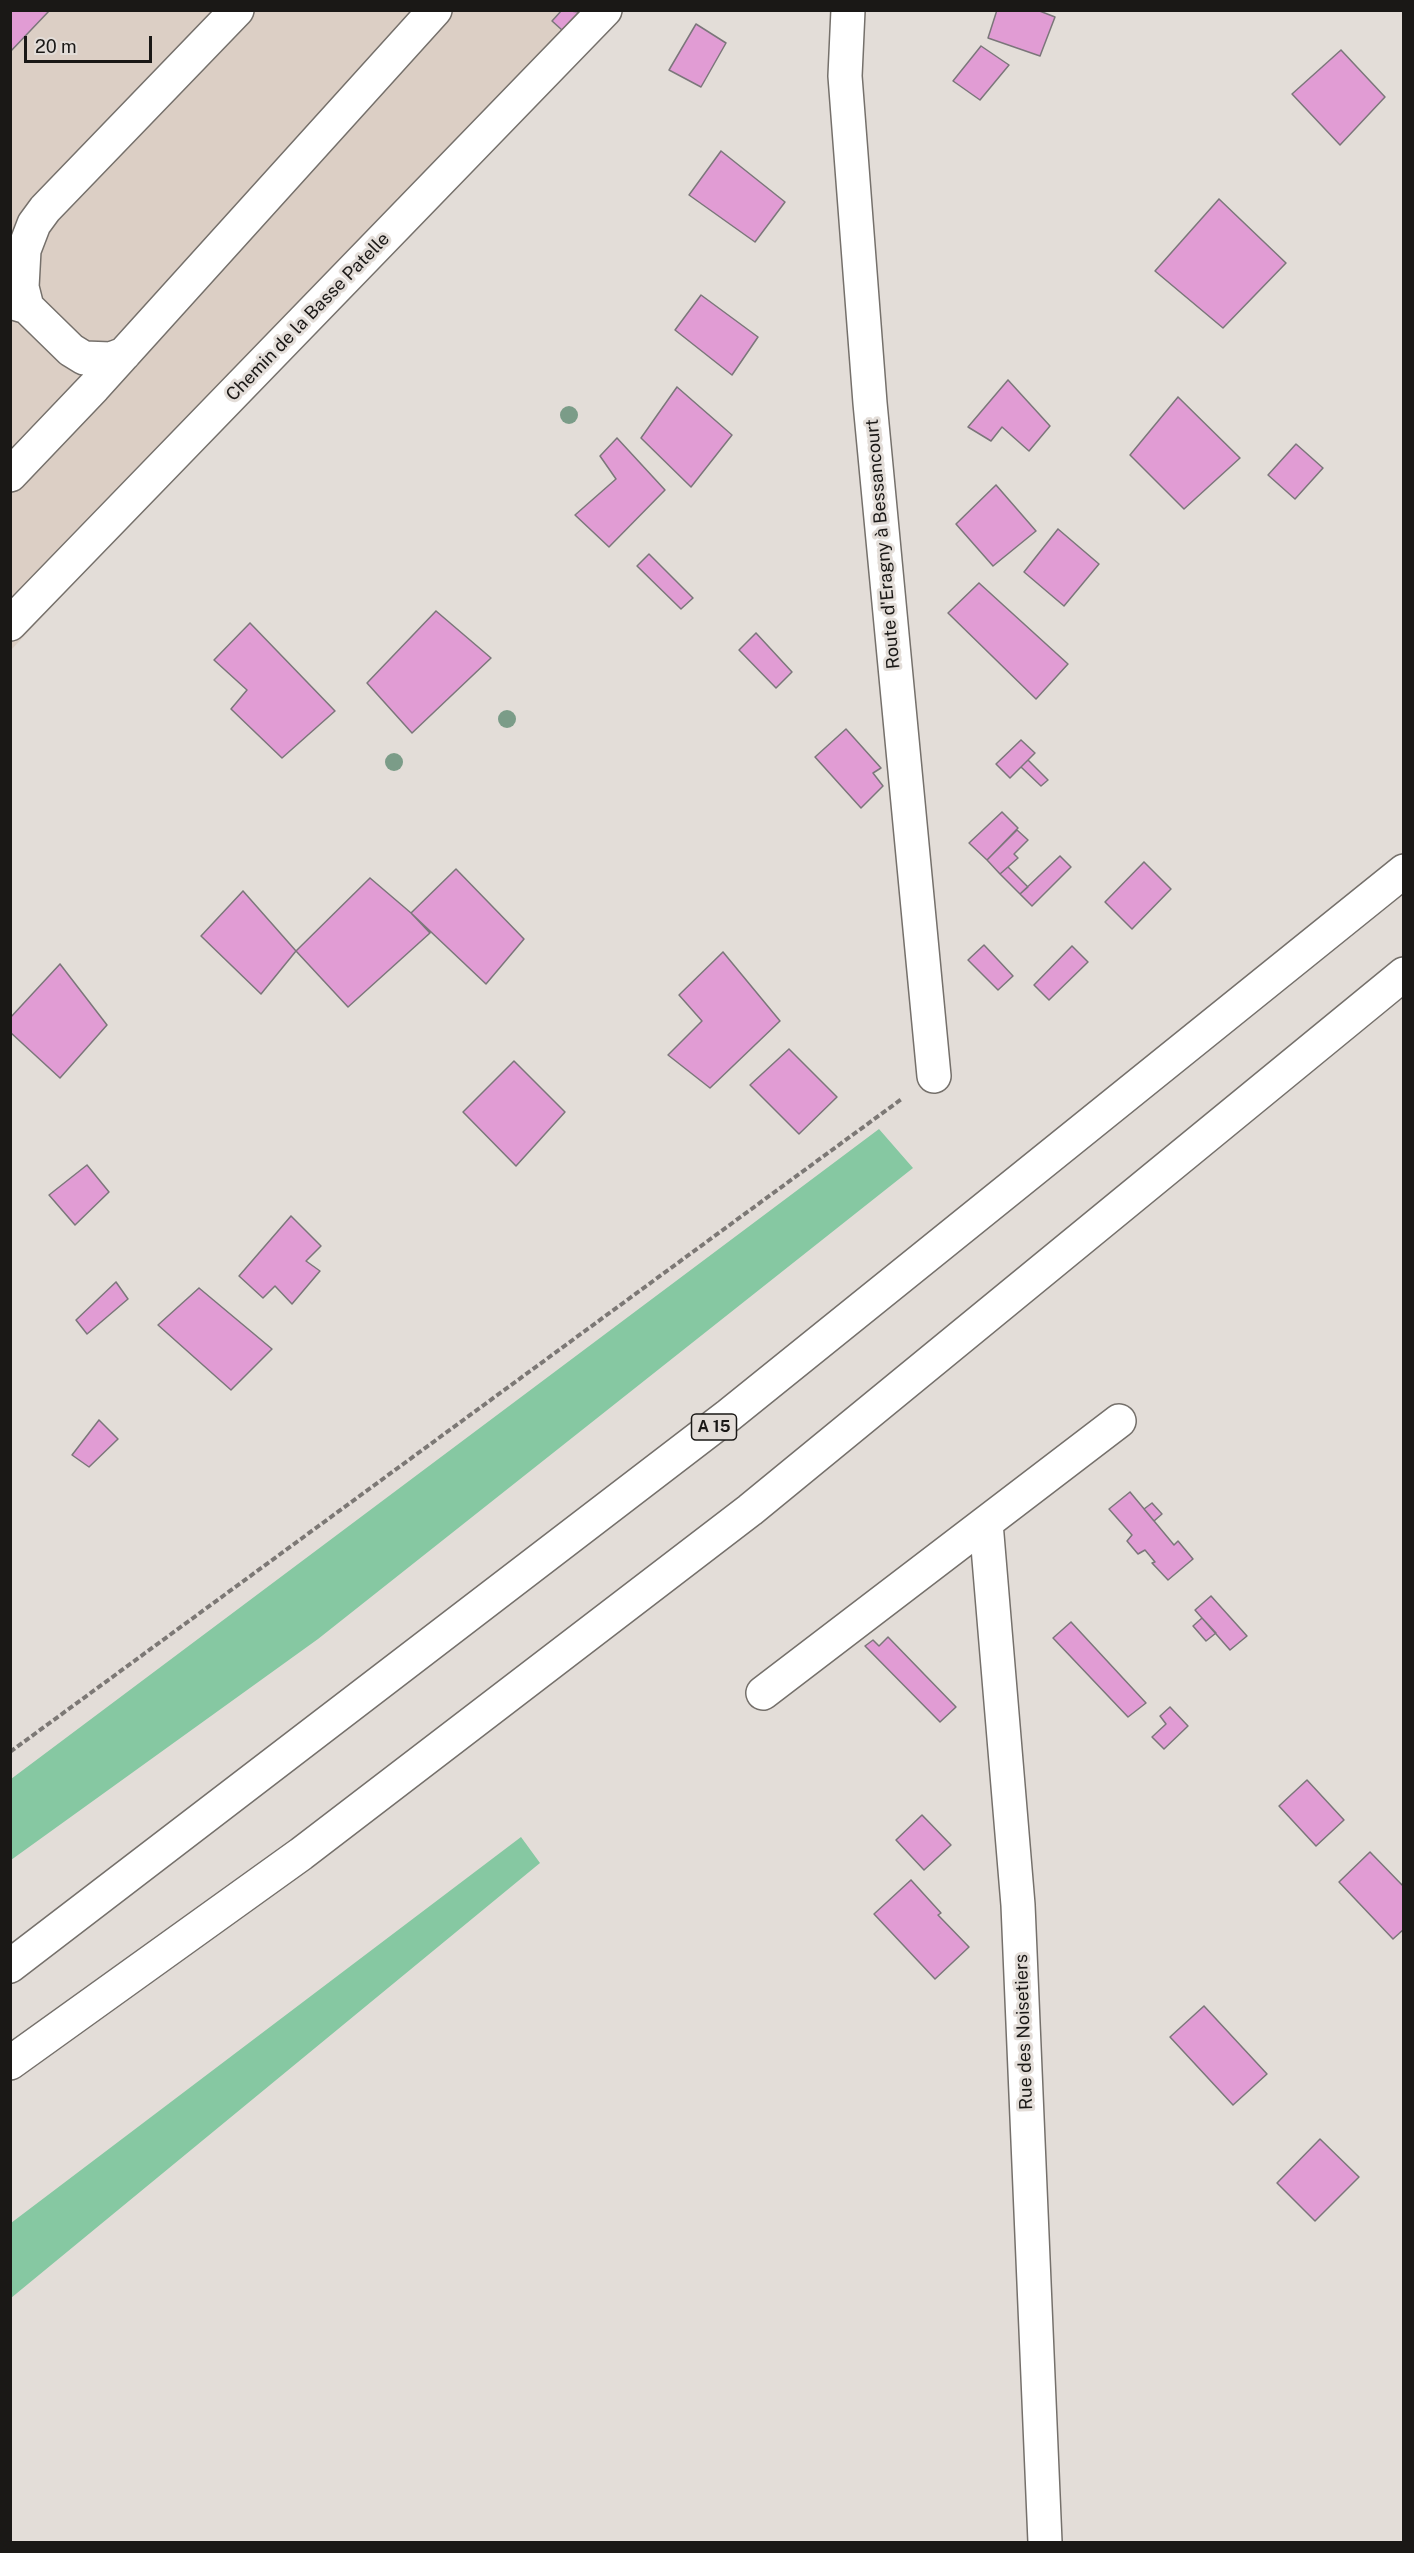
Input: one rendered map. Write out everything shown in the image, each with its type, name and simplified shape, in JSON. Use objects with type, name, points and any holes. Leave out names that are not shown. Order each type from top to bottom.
[{"type":"main road","points":[[124,354],[111,359],[84,358],[71,350],[19,304],[24,250],[34,224],[45,209],[237,10]]},
{"type":"main road","points":[[10,475],[124,354],[435,10]]},
{"type":"main road","name":"Chemin de la Basse Patelle","points":[[10,624],[604,10]]},
{"type":"main road","name":"Route d'Eragny à Bessancourt","points":[[848,10],[845,76],[870,403],[934,1076]]},
{"type":"main road","name":"A 15","points":[[10,1966],[729,1415],[1404,871]]},
{"type":"main road","points":[[10,2063],[301,1854],[750,1510],[1404,974]]},
{"type":"main road","points":[[763,1693],[1119,1421]]},
{"type":"main road","name":"Rue des Noisetiers","points":[[986,1523],[1018,1905],[1045,2542]]},
{"type":"path","points":[[10,1752],[934,1076]]},
{"type":"shaded area","points":[[11,11],[616,11],[11,650]]},
{"type":"green space","points":[[879,1129],[913,1168],[318,1639],[11,1860],[11,1779]]},
{"type":"green space","points":[[521,1837],[540,1863],[11,2298],[11,2223]]},
{"type":"building","points":[[10,10],[50,10],[10,52]]},
{"type":"building","points":[[562,10],[579,12],[562,30],[552,21]]},
{"type":"building","points":[[997,10],[1037,10],[1055,17],[1040,56],[988,38]]},
{"type":"building","points":[[696,24],[726,43],[701,87],[669,70]]},
{"type":"building","points":[[981,46],[1009,65],[980,100],[953,81]]},
{"type":"building","points":[[1341,50],[1385,97],[1340,145],[1292,94]]},
{"type":"building","points":[[721,151],[785,202],[755,242],[689,195]]},
{"type":"building","points":[[1219,199],[1286,263],[1223,328],[1155,271]]},
{"type":"building","points":[[701,295],[758,337],[732,375],[675,330]]},
{"type":"building","points":[[1008,380],[1050,426],[1029,451],[1002,427],[991,441],[968,427]]},
{"type":"building","points":[[677,387],[732,435],[691,487],[641,438]]},
{"type":"building","points":[[1178,397],[1240,458],[1184,509],[1130,455]]},
{"type":"building","points":[[617,438],[665,490],[609,547],[575,515],[616,479],[600,456]]},
{"type":"building","points":[[1296,444],[1323,468],[1295,499],[1268,475]]},
{"type":"building","points":[[996,485],[1036,531],[993,566],[956,524]]},
{"type":"building","points":[[1058,529],[1099,564],[1064,606],[1024,572]]},
{"type":"building","points":[[649,554],[693,598],[681,609],[637,566]]},
{"type":"building","points":[[979,583],[1068,664],[1036,699],[948,613]]},
{"type":"building","points":[[436,611],[491,658],[412,733],[367,683]]},
{"type":"building","points":[[250,623],[335,711],[282,758],[231,709],[247,690],[214,660]]},
{"type":"building","points":[[756,633],[792,672],[776,688],[739,650]]},
{"type":"building","points":[[846,729],[881,768],[873,773],[883,786],[861,808],[815,757]]},
{"type":"building","points":[[1021,740],[1035,753],[1010,778],[996,764]]},
{"type":"building","points":[[1028,760],[1048,780],[1041,786],[1021,767]]},
{"type":"building","points":[[1002,812],[1018,828],[987,860],[969,843]]},
{"type":"building","points":[[1017,830],[1028,840],[1014,854],[1018,858],[1000,874],[987,860]]},
{"type":"building","points":[[1060,856],[1071,867],[1032,906],[1020,894]]},
{"type":"building","points":[[1144,862],[1171,889],[1132,929],[1105,902]]},
{"type":"building","points":[[1008,867],[1028,887],[1020,894],[1000,874]]},
{"type":"building","points":[[456,869],[524,939],[486,984],[411,913]]},
{"type":"building","points":[[370,878],[411,913],[430,933],[348,1007],[296,951]]},
{"type":"building","points":[[243,891],[296,951],[261,994],[201,936]]},
{"type":"building","points":[[984,945],[1013,976],[998,990],[968,960]]},
{"type":"building","points":[[1072,946],[1088,962],[1049,1000],[1034,985]]},
{"type":"building","points":[[723,952],[780,1021],[710,1088],[668,1055],[702,1021],[679,995]]},
{"type":"building","points":[[60,964],[107,1025],[60,1078],[10,1032],[10,1018]]},
{"type":"building","points":[[789,1049],[837,1097],[799,1134],[750,1085]]},
{"type":"building","points":[[514,1061],[565,1112],[516,1166],[463,1112]]},
{"type":"building","points":[[87,1165],[109,1192],[75,1225],[49,1195]]},
{"type":"building","points":[[291,1216],[321,1246],[306,1261],[320,1271],[292,1304],[275,1286],[263,1298],[239,1276]]},
{"type":"building","points":[[116,1282],[128,1299],[87,1334],[76,1320]]},
{"type":"building","points":[[199,1288],[272,1349],[231,1390],[158,1325]]},
{"type":"building","points":[[99,1420],[118,1439],[89,1467],[72,1455]]},
{"type":"building","points":[[1130,1492],[1174,1545],[1178,1541],[1193,1559],[1168,1580],[1152,1563],[1155,1562],[1145,1550],[1138,1554],[1127,1541],[1132,1535],[1109,1509]]},
{"type":"building","points":[[1152,1503],[1162,1514],[1154,1521],[1144,1509]]},
{"type":"building","points":[[1211,1596],[1247,1636],[1230,1650],[1195,1610]]},
{"type":"building","points":[[1202,1618],[1216,1633],[1206,1641],[1193,1626]]},
{"type":"building","points":[[1071,1622],[1146,1703],[1128,1717],[1053,1638]]},
{"type":"building","points":[[888,1637],[956,1707],[940,1722],[865,1646],[873,1640],[879,1646]]},
{"type":"building","points":[[1170,1707],[1188,1726],[1164,1749],[1152,1737],[1166,1724],[1160,1716]]},
{"type":"building","points":[[1307,1780],[1344,1820],[1316,1846],[1279,1806]]},
{"type":"building","points":[[922,1815],[951,1845],[924,1870],[896,1840]]},
{"type":"building","points":[[1370,1852],[1404,1887],[1404,1929],[1393,1939],[1339,1882]]},
{"type":"building","points":[[911,1880],[941,1913],[938,1915],[969,1947],[935,1979],[874,1914]]},
{"type":"building","points":[[1204,2006],[1267,2074],[1233,2105],[1170,2037]]},
{"type":"building","points":[[1320,2139],[1359,2177],[1315,2221],[1277,2183]]}]
